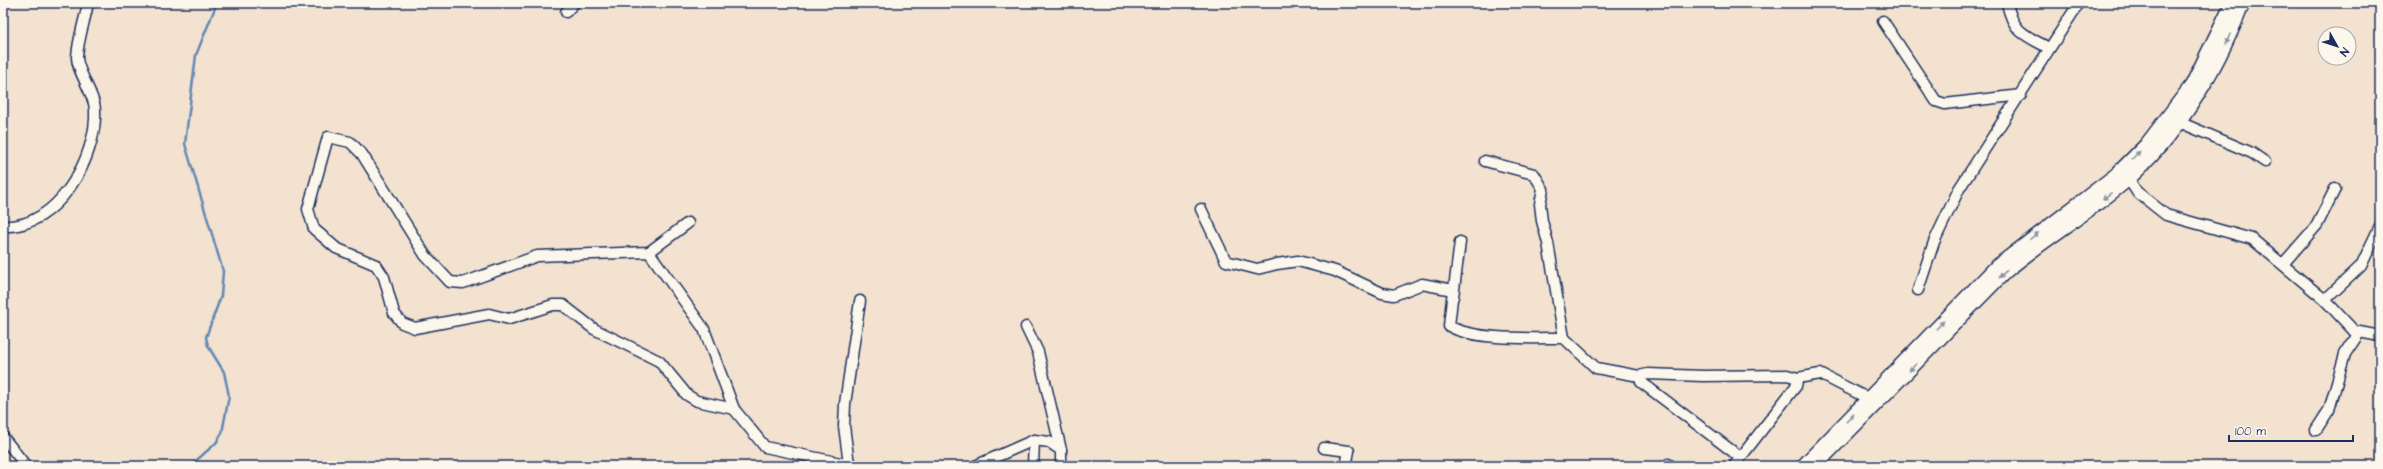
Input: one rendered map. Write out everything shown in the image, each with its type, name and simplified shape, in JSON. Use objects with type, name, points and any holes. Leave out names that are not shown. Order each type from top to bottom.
[{"type":"main road","points":[[2125,174],[2192,85],[2232,3]]},
{"type":"main road","points":[[1815,466],[1996,267],[2125,174],[2179,122],[2210,74],[2243,3]]},
{"type":"main road","points":[[1803,466],[1873,401]]},
{"type":"street","points":[[3,226],[31,222],[61,201],[77,175],[88,151],[93,130],[95,108],[77,58],[88,3]]},
{"type":"street","points":[[566,12],[574,3]]},
{"type":"street","points":[[2007,3],[2010,21],[2025,35],[2049,48]]},
{"type":"street","points":[[1918,290],[1934,242],[1959,189],[2079,3]]},
{"type":"street","points":[[1882,21],[1936,101],[1945,104],[2021,95]]},
{"type":"street","points":[[2179,122],[2252,153],[2265,162]]},
{"type":"street","points":[[688,222],[649,252],[537,256],[463,283],[450,282],[425,255],[362,154],[350,142],[343,139],[328,137],[308,209],[314,229],[336,248],[376,265],[384,277],[394,313],[402,323],[415,328],[489,314],[509,319],[553,305],[563,305],[594,329],[659,361],[687,395],[697,401],[734,409]]},
{"type":"street","points":[[1486,161],[1534,174],[1543,189],[1540,204],[1542,221],[1548,243],[1564,338],[1596,368],[1639,376],[1648,374],[1703,376],[1787,375],[1798,378],[1820,374],[1873,401]]},
{"type":"street","points":[[2125,174],[2152,205],[2166,215],[2252,239],[2325,300],[2354,330],[2359,333],[2345,354],[2329,410],[2316,430]]},
{"type":"street","points":[[2283,264],[2317,225],[2335,189]]},
{"type":"street","points":[[1201,208],[1226,261],[1257,269],[1298,261],[1335,271],[1382,293],[1394,295],[1422,284],[1453,290]]},
{"type":"street","points":[[2325,300],[2361,266],[2380,226]]},
{"type":"street","points":[[1460,242],[1449,326],[1459,332],[1507,338],[1564,338]]},
{"type":"street","points":[[649,252],[704,329],[734,409],[764,447],[852,465],[844,426],[845,404],[860,301]]},
{"type":"street","points":[[1026,327],[1038,352],[1061,450],[1061,466]]},
{"type":"street","points":[[2354,330],[2380,336]]},
{"type":"street","points":[[1639,376],[1641,382],[1737,462],[1796,386],[1798,378]]},
{"type":"street","points":[[3,437],[26,466]]},
{"type":"street","points":[[976,466],[1034,440],[1049,442],[1061,450]]},
{"type":"street","points":[[1033,466],[1034,440]]},
{"type":"street","points":[[1324,448],[1349,451],[1346,466]]},
{"type":"waterway","points":[[190,466],[216,443],[222,433],[229,396],[224,372],[208,346],[206,337],[221,296],[223,271],[185,144],[196,55],[217,3]]}]
